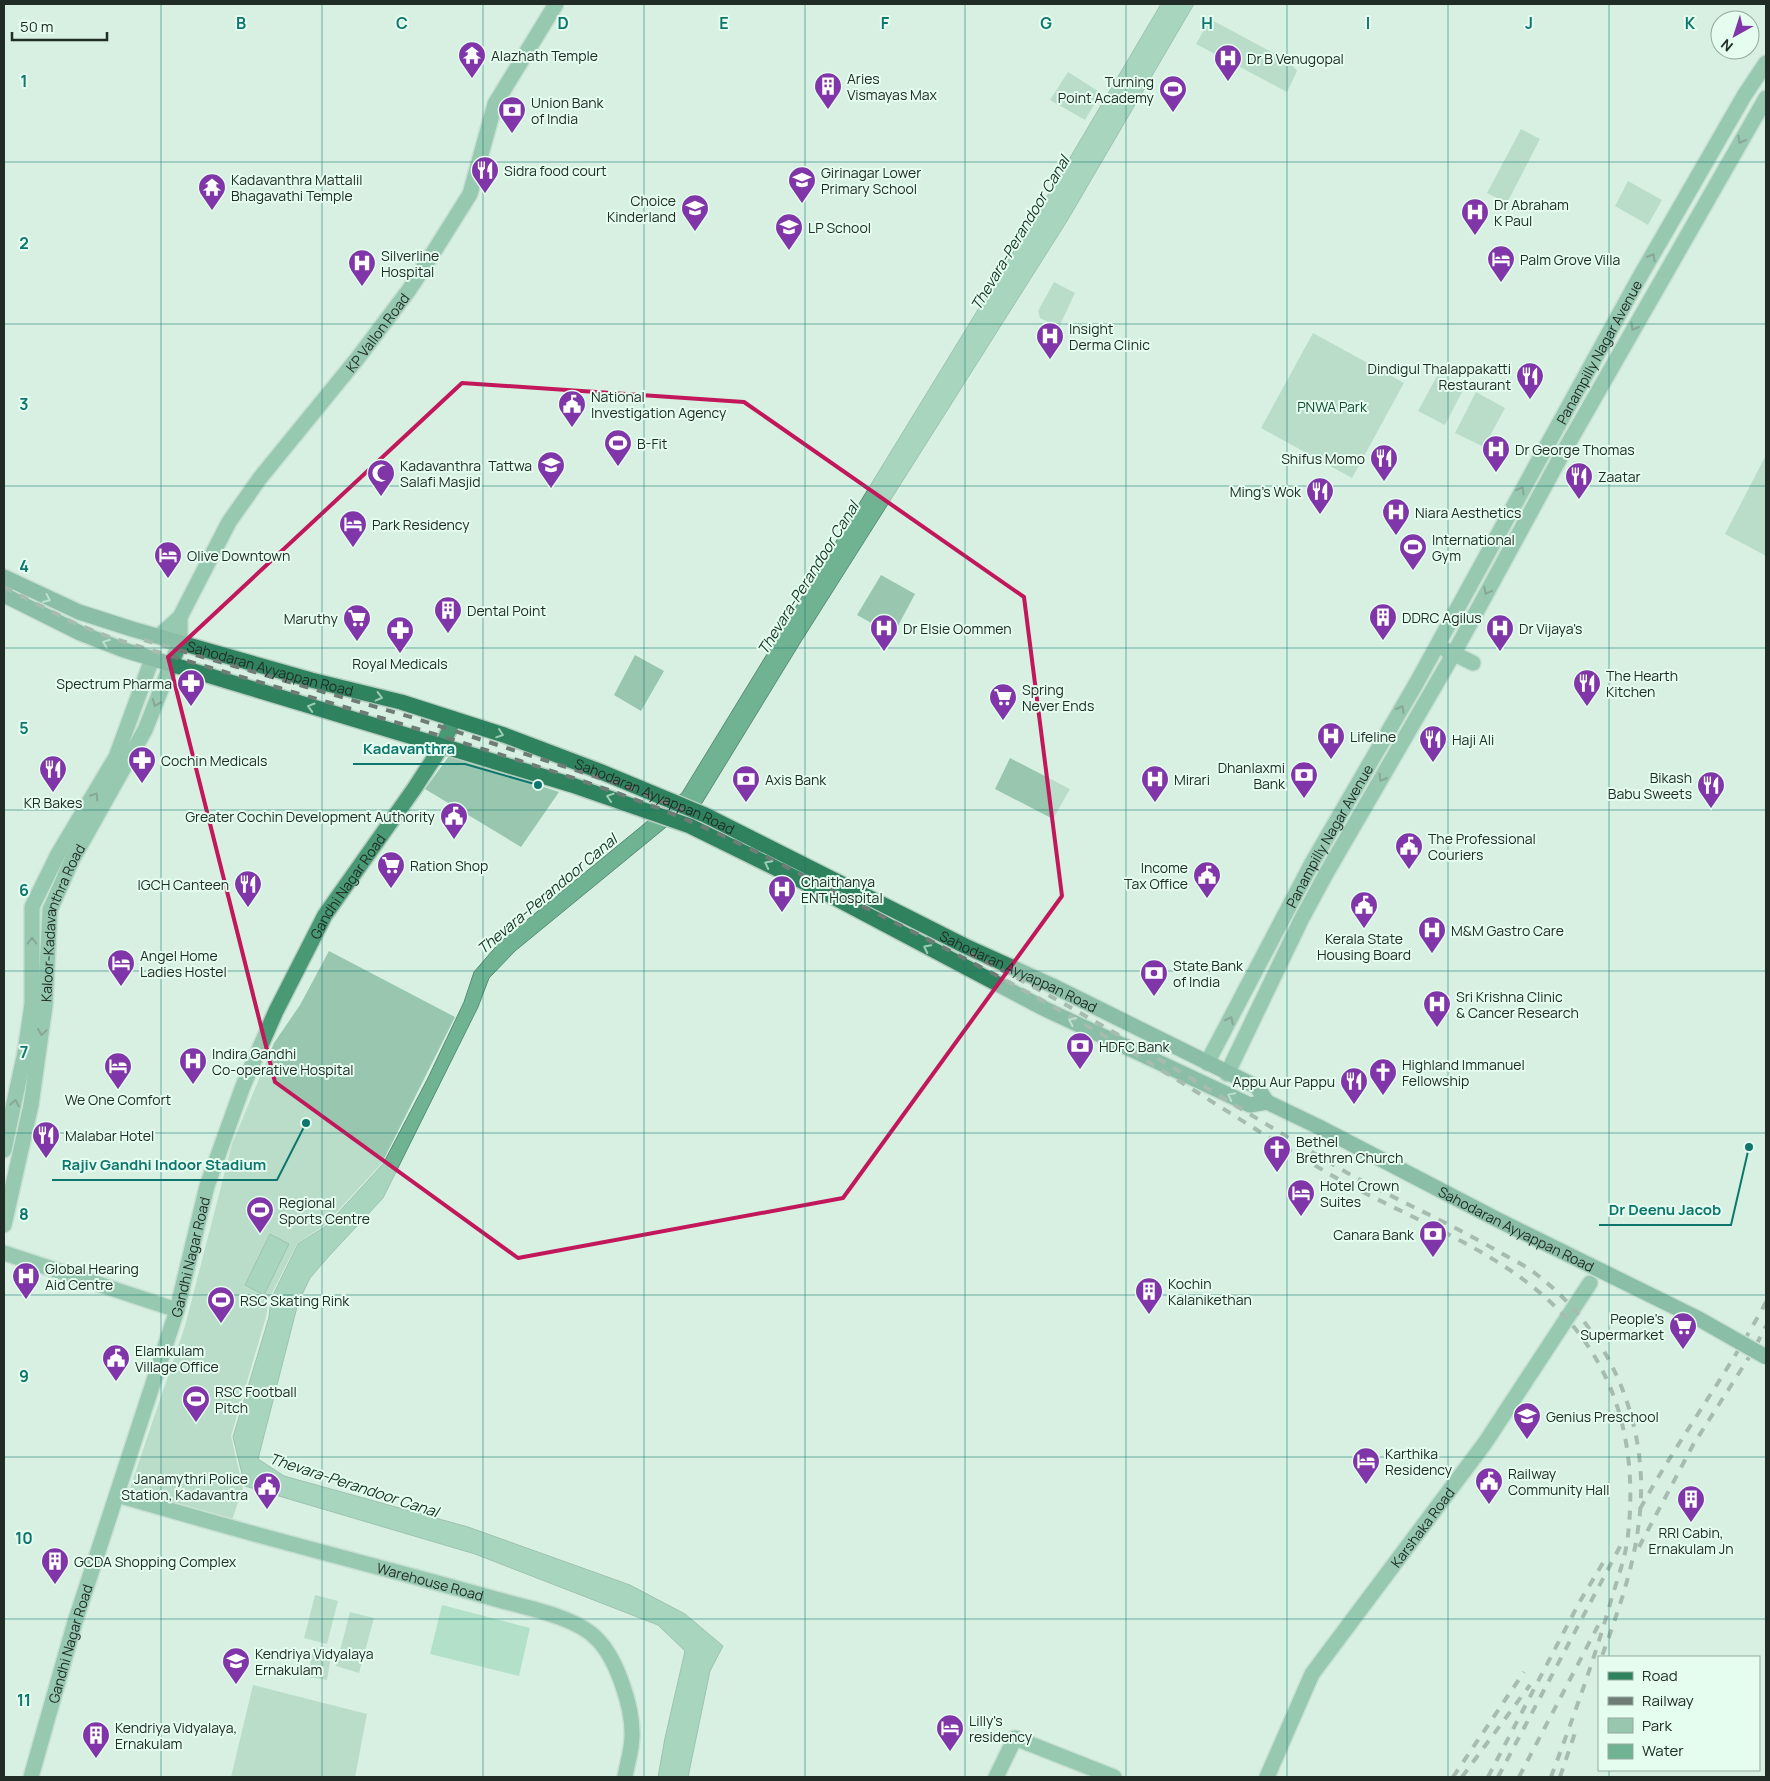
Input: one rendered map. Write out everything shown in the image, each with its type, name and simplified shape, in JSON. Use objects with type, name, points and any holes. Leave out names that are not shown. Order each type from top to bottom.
[{"type":"main road","name":"Sahodaran Ayyappan Road","points":[[4,577],[79,612],[311,680],[401,702],[504,735],[705,815],[965,946],[1054,986],[1257,1088],[1268,1102],[1496,1219],[1699,1319],[1766,1357]]},
{"type":"main road","name":"Sahodaran Ayyappan Road","points":[[4,595],[80,633],[152,659],[572,784],[656,812],[690,826],[826,893],[1045,1009],[1250,1105],[1268,1102]]},
{"type":"main road","points":[[152,659],[159,636]]},
{"type":"main road","points":[[1045,1009],[1054,986]]},
{"type":"main road","points":[[1195,1078],[1212,1078],[1227,1074]]},
{"type":"street","name":"KP Vallon Road","points":[[159,636],[180,617],[229,522],[260,478],[357,359],[409,290],[470,194],[495,104],[556,4]]},
{"type":"street","name":"Panampilly Nagar Avenue","points":[[1208,1064],[1285,911],[1416,682],[1485,555],[1744,96],[1766,63]]},
{"type":"street","name":"Panampilly Nagar Avenue","points":[[1227,1074],[1301,920],[1327,872],[1454,653],[1501,564],[1766,98]]},
{"type":"street","points":[[1714,149],[1730,159]]},
{"type":"street","points":[[1683,204],[1699,213]]},
{"type":"street","points":[[1485,555],[1501,564]]},
{"type":"street","name":"KP Vallon Road","points":[[180,617],[180,642]]},
{"type":"street","name":"Kaloor-Kadavanthra Road","points":[[4,1225],[31,1105],[44,1015],[50,910],[72,860],[145,730],[180,642]]},
{"type":"street","points":[[1436,644],[1473,663]]},
{"type":"street","name":"Kaloor-Kadavanthra Road","points":[[4,1150],[25,1052],[32,1004],[32,907],[58,854],[116,757],[152,659]]},
{"type":"street","name":"Gandhi Nagar Road","points":[[30,1777],[74,1622],[177,1310],[207,1186],[261,1041],[325,915],[442,746],[454,719]]},
{"type":"street","points":[[1312,863],[1327,872]]},
{"type":"street","points":[[1285,911],[1301,920]]},
{"type":"street","points":[[4,1253],[177,1310]]},
{"type":"street","name":"Karshaka Road","points":[[1267,1777],[1312,1674],[1480,1450],[1590,1283]]},
{"type":"street","name":"Warehouse Road","points":[[117,1495],[550,1614],[577,1625],[596,1637],[609,1654],[620,1681],[631,1718],[632,1738],[625,1777]]},
{"type":"street","points":[[996,1777],[1015,1738],[1114,1777]]},
{"type":"highlighted area","points":[[462,383],[744,402],[1024,597],[1062,896],[843,1198],[518,1258],[275,1082],[168,657]]},
{"type":"green space","points":[[1210,19],[1290,62],[1297,71],[1287,92],[1196,44]]},
{"type":"green space","points":[[1068,72],[1101,93],[1085,120],[1050,100]]},
{"type":"green space","points":[[1521,129],[1540,139],[1507,203],[1487,193]]},
{"type":"green space","points":[[1628,181],[1662,200],[1648,225],[1615,206]]},
{"type":"green space","points":[[1054,282],[1075,293],[1059,327],[1040,318],[1038,311]]},
{"type":"green space","name":"PNWA Park","points":[[1313,333],[1404,383],[1352,478],[1261,428]]},
{"type":"green space","points":[[1437,376],[1463,390],[1445,425],[1418,411]]},
{"type":"green space","points":[[1476,392],[1505,408],[1484,447],[1455,433]]},
{"type":"green space","points":[[1766,455],[1766,556],[1725,534]]},
{"type":"green space","points":[[881,575],[915,594],[893,635],[857,615]]},
{"type":"green space","points":[[635,655],[664,671],[641,711],[614,695]]},
{"type":"green space","points":[[449,756],[559,792],[521,847],[425,789]]},
{"type":"green space","points":[[1010,758],[1070,789],[1053,819],[995,789]]},
{"type":"green space","name":"Regional Sports Centre","points":[[329,951],[455,1017],[382,1163],[325,1225],[297,1244],[269,1299],[266,1317],[231,1436],[243,1488],[232,1520],[129,1491],[185,1326],[232,1144],[274,1043],[300,1005]]},
{"type":"green space","points":[[315,1595],[338,1601],[327,1644],[304,1638]]},
{"type":"green space","points":[[350,1612],[374,1618],[359,1673],[336,1666]]},
{"type":"green space","points":[[313,1647],[332,1651],[327,1680],[308,1677]]},
{"type":"green space","points":[[253,1685],[367,1714],[355,1777],[231,1777]]},
{"type":"shaded area","points":[[442,1605],[530,1628],[519,1676],[430,1654]]},
{"type":"water","name":"Thevara-Perandoor Canal","points":[[1161,4],[1194,4],[1067,221],[800,643],[702,803],[671,823],[515,951],[489,978],[478,1007],[383,1198],[310,1278],[298,1303],[258,1459],[284,1476],[468,1527],[630,1585],[685,1614],[723,1646],[710,1671],[688,1777],[658,1777],[685,1651],[658,1625],[475,1554],[245,1486],[233,1437],[269,1317],[271,1299],[298,1244],[326,1226],[383,1164],[428,1078],[464,1002],[474,972],[499,943],[682,793],[1042,205]]},
{"type":"water","points":[[270,1234],[289,1244],[264,1295],[245,1285]]},
{"type":"railway","points":[[4,587],[74,623],[109,637],[399,723],[595,785],[713,831],[912,931],[1044,1001],[1333,1176],[1451,1236],[1489,1257],[1524,1280],[1556,1308],[1584,1341],[1607,1380],[1625,1436],[1630,1476],[1630,1515],[1624,1559],[1591,1665],[1551,1777]]},
{"type":"railway","points":[[144,640],[414,718],[634,789],[687,812]]},
{"type":"railway","points":[[969,953],[1107,1028],[1352,1176],[1458,1229],[1523,1265],[1562,1297],[1585,1323],[1605,1352],[1620,1384],[1631,1417],[1639,1451],[1641,1486],[1637,1538],[1625,1589],[1602,1656]]},
{"type":"railway","points":[[1640,1509],[1766,1302]]},
{"type":"railway","points":[[1639,1547],[1693,1445],[1753,1351],[1766,1326]]},
{"type":"railway","points":[[1498,1777],[1624,1539]]},
{"type":"railway","points":[[1488,1777],[1579,1603],[1604,1561]]},
{"type":"railway","points":[[1519,1777],[1601,1620]]},
{"type":"railway","points":[[1453,1777],[1524,1672]]},
{"type":"railway","points":[[1462,1777],[1530,1685]]},
{"type":"railway","points":[[1560,1777],[1576,1730]]},
{"type":"place","name":"Alazhath Temple","points":[[472,79]]},
{"type":"place","name":"Dr B Venugopal","points":[[1228,82]]},
{"type":"place","name":"Aries Vismayas Max","points":[[828,110]]},
{"type":"place","name":"Turning Point Academy","points":[[1173,113]]},
{"type":"place","name":"Union Bank of India","points":[[512,134]]},
{"type":"place","name":"Sidra food court","points":[[485,194]]},
{"type":"place","name":"Girinagar Lower Primary School","points":[[802,204]]},
{"type":"place","name":"Kadavanthra Mattalil Bhagavathi Temple","points":[[212,211]]},
{"type":"place","name":"Choice Kinderland","points":[[695,232]]},
{"type":"place","name":"Dr Abraham K Paul","points":[[1475,236]]},
{"type":"place","name":"LP School","points":[[789,251]]},
{"type":"place","name":"Palm Grove Villa","points":[[1501,283]]},
{"type":"place","name":"Silverline Hospital","points":[[362,287]]},
{"type":"place","name":"Insight Derma Clinic","points":[[1050,360]]},
{"type":"place","name":"Dindigul Thalappakatti Restaurant","points":[[1530,400]]},
{"type":"place","name":"National Investigation Agency","points":[[572,428]]},
{"type":"place","name":"B-Fit","points":[[618,467]]},
{"type":"place","name":"Dr George Thomas","points":[[1496,473]]},
{"type":"place","name":"Shifus Momo","points":[[1384,482]]},
{"type":"place","name":"Tattwa","points":[[551,489]]},
{"type":"place","name":"Kadavanthra Salafi Masjid","points":[[381,497]]},
{"type":"place","name":"Zaatar","points":[[1579,500]]},
{"type":"place","name":"Ming's Wok","points":[[1320,515]]},
{"type":"place","name":"Niara Aesthetics","points":[[1396,536]]},
{"type":"place","name":"Park Residency","points":[[353,548]]},
{"type":"place","name":"International Gym","points":[[1413,571]]},
{"type":"place","name":"Olive Downtown","points":[[168,579]]},
{"type":"place","name":"Dental Point","points":[[448,634]]},
{"type":"place","name":"DDRC Agilus","points":[[1383,641]]},
{"type":"place","name":"Maruthy","points":[[357,642]]},
{"type":"place","name":"Dr Elsie Oommen","points":[[884,652]]},
{"type":"place","name":"Dr Vijaya's","points":[[1500,652]]},
{"type":"place","name":"Royal Medicals","points":[[400,654]]},
{"type":"place","name":"Spectrum Pharma","points":[[191,707]]},
{"type":"place","name":"The Hearth Kitchen","points":[[1587,707]]},
{"type":"place","name":"Spring Never Ends","points":[[1003,721]]},
{"type":"place","name":"Lifeline","points":[[1331,760]]},
{"type":"place","name":"Haji Ali","points":[[1433,763]]},
{"type":"place","name":"Cochin Medicals","points":[[142,784]]},
{"type":"place","name":"Kadavanthra","points":[[538,785]]},
{"type":"place","name":"KR Bakes","points":[[53,793]]},
{"type":"place","name":"Dhanlaxmi Bank","points":[[1304,799]]},
{"type":"place","name":"Axis Bank","points":[[746,803]]},
{"type":"place","name":"Mirari","points":[[1155,803]]},
{"type":"place","name":"Bikash Babu Sweets","points":[[1711,809]]},
{"type":"place","name":"Greater Cochin Development Authority","points":[[454,840]]},
{"type":"place","name":"The Professional Couriers","points":[[1409,870]]},
{"type":"place","name":"Ration Shop","points":[[391,889]]},
{"type":"place","name":"Income Tax Office","points":[[1207,899]]},
{"type":"place","name":"IGCH Canteen","points":[[248,908]]},
{"type":"place","name":"Chaithanya ENT Hospital","points":[[782,913]]},
{"type":"place","name":"Kerala State Housing Board","points":[[1364,929]]},
{"type":"place","name":"M&M Gastro Care","points":[[1432,954]]},
{"type":"place","name":"Angel Home Ladies Hostel","points":[[121,987]]},
{"type":"place","name":"State Bank of India","points":[[1154,997]]},
{"type":"place","name":"Sri Krishna Clinic & Cancer Research","points":[[1437,1028]]},
{"type":"place","name":"HDFC Bank","points":[[1080,1070]]},
{"type":"place","name":"Indira Gandhi Co-operative Hospital","points":[[193,1085]]},
{"type":"place","name":"We One Comfort","points":[[118,1090]]},
{"type":"place","name":"Highland Immanuel Fellowship","points":[[1383,1096]]},
{"type":"place","name":"Appu Aur Pappu","points":[[1354,1105]]},
{"type":"place","name":"Rajiv Gandhi Indoor Stadium","points":[[306,1123]]},
{"type":"place","name":"Dr Deenu Jacob","points":[[1749,1147]]},
{"type":"place","name":"Malabar Hotel","points":[[46,1159]]},
{"type":"place","name":"Bethel Brethren Church","points":[[1277,1173]]},
{"type":"place","name":"Hotel Crown Suites","points":[[1301,1217]]},
{"type":"place","name":"Regional Sports Centre","points":[[260,1234]]},
{"type":"place","name":"Canara Bank","points":[[1433,1258]]},
{"type":"place","name":"Global Hearing Aid Centre","points":[[26,1300]]},
{"type":"place","name":"Kochin Kalanikethan","points":[[1149,1315]]},
{"type":"place","name":"RSC Skating Rink","points":[[221,1324]]},
{"type":"place","name":"People's Supermarket","points":[[1683,1350]]},
{"type":"place","name":"Elamkulam Village Office","points":[[116,1382]]},
{"type":"place","name":"RSC Football Pitch","points":[[196,1423]]},
{"type":"place","name":"Genius Preschool","points":[[1527,1440]]},
{"type":"place","name":"Karthika Residency","points":[[1366,1485]]},
{"type":"place","name":"Railway Community Hall","points":[[1489,1505]]},
{"type":"place","name":"Janamythri Police Station, Kadavantra","points":[[267,1510]]},
{"type":"place","name":"RRI Cabin, Ernakulam Jn","points":[[1691,1523]]},
{"type":"place","name":"GCDA Shopping Complex","points":[[55,1585]]},
{"type":"place","name":"Kendriya Vidyalaya Ernakulam","points":[[236,1685]]},
{"type":"place","name":"Lilly's residency","points":[[950,1752]]},
{"type":"place","name":"Kendriya Vidyalaya, Ernakulam","points":[[96,1759]]}]
